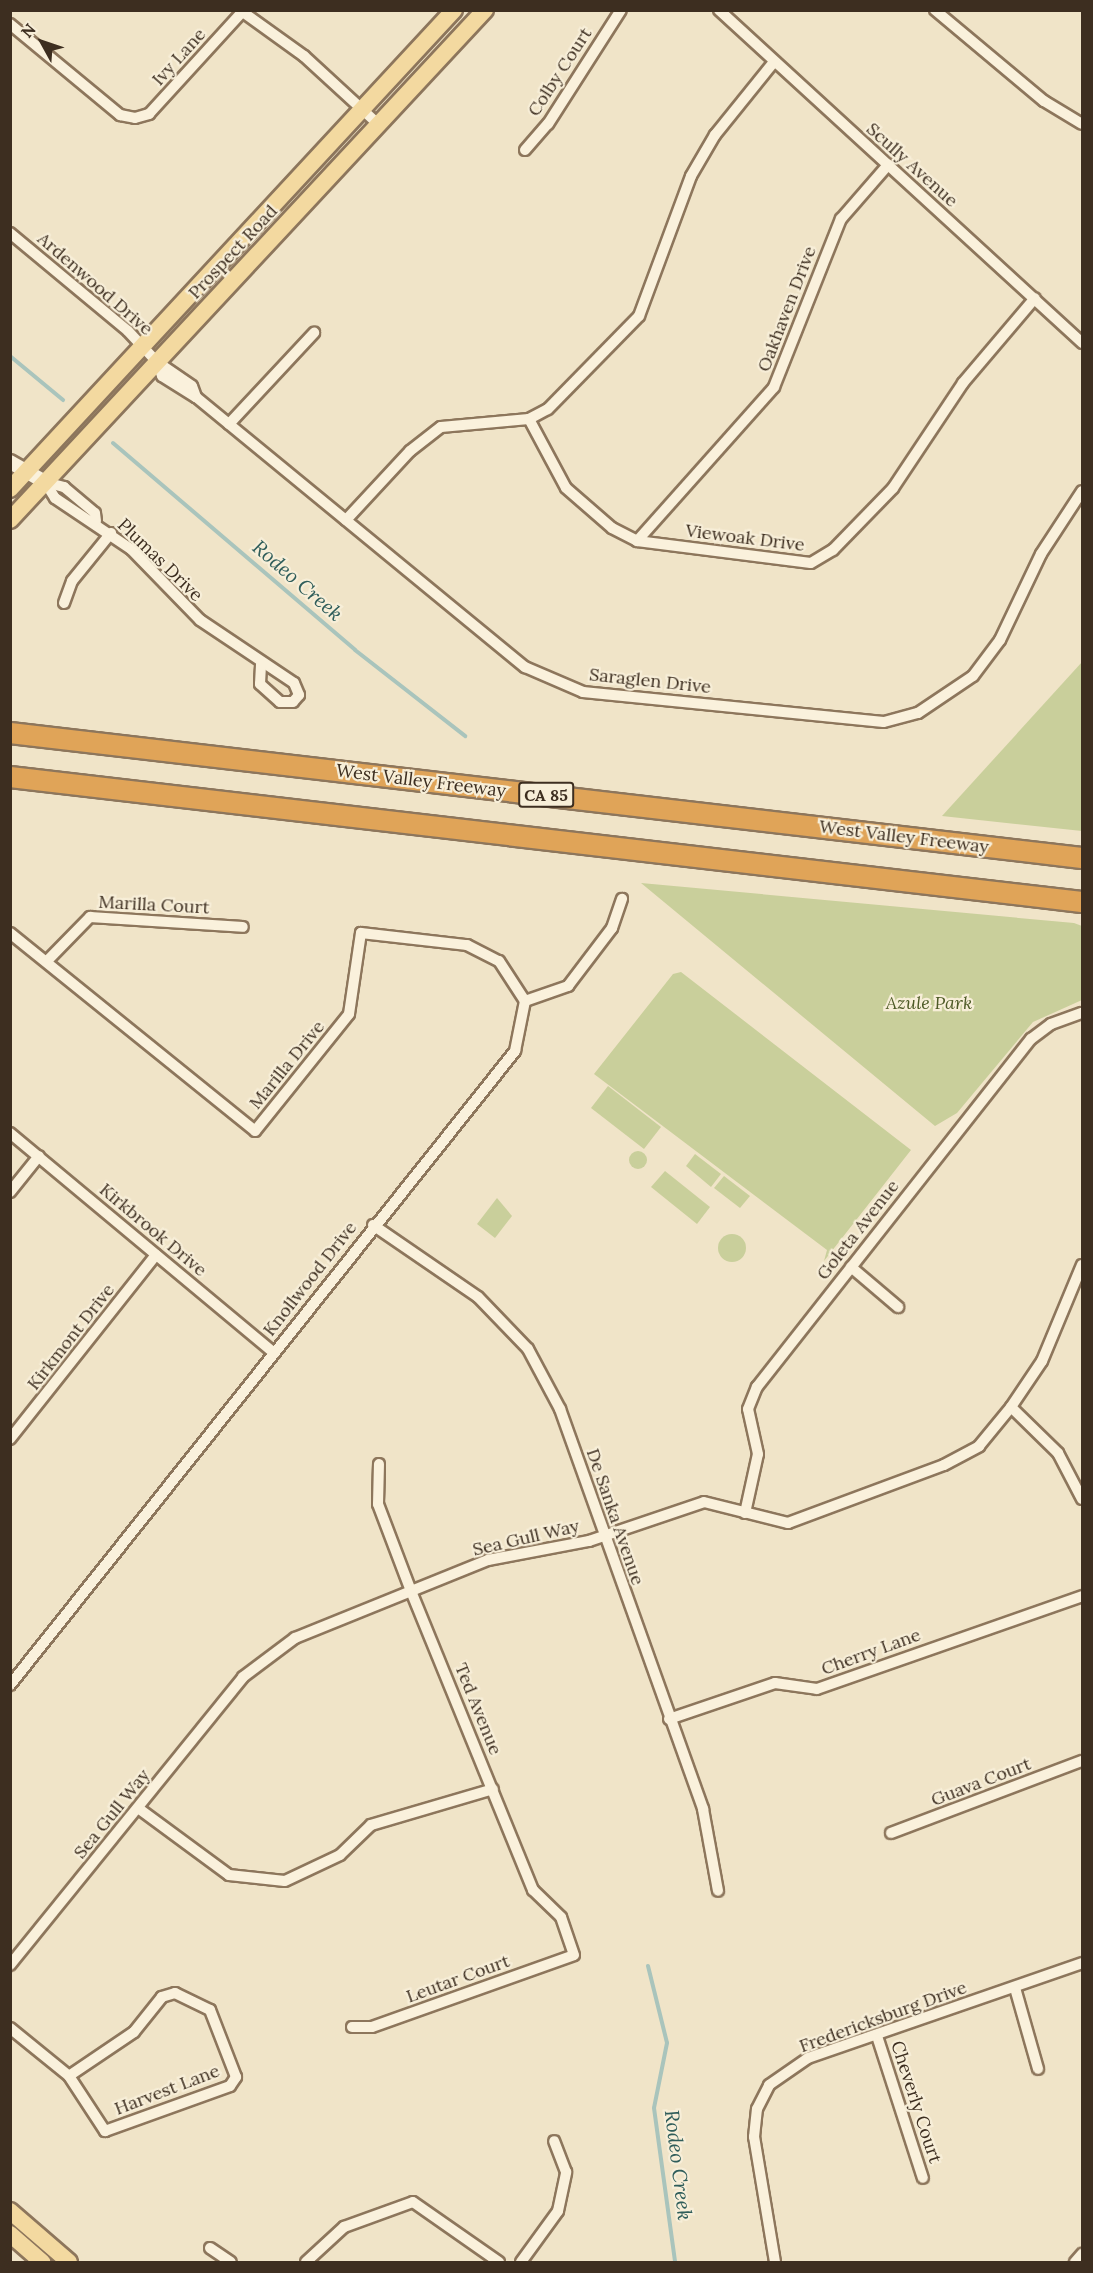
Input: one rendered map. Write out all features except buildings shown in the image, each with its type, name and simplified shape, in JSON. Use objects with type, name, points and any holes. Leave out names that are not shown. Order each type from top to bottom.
[{"type":"highway","name":"West Valley Freeway","points":[[10,733],[1083,858]]},
{"type":"highway","points":[[10,777],[1083,902]]},
{"type":"main road","name":"Prospect Road","points":[[10,489],[454,10]]},
{"type":"main road","name":"Prospect Road","points":[[10,520],[485,10]]},
{"type":"main road","points":[[10,2211],[69,2262]]},
{"type":"main road","points":[[10,2235],[42,2262]]},
{"type":"street","name":"Colby Court","points":[[525,150],[548,124],[621,10]]},
{"type":"street","name":"Scully Avenue","points":[[719,10],[1083,344]]},
{"type":"street","points":[[935,10],[1036,95],[1083,124]]},
{"type":"street","points":[[242,11],[304,56],[378,124]]},
{"type":"street","name":"Ivy Lane","points":[[10,24],[120,115],[135,118],[149,114],[242,11]]},
{"type":"street","points":[[346,520],[410,451],[441,427],[530,419],[561,399],[639,316],[691,176],[715,135],[774,62]]},
{"type":"street","name":"Oakhaven Drive","points":[[637,541],[774,387],[841,219],[888,165]]},
{"type":"street","name":"Ardenwood Drive","points":[[10,232],[142,346],[157,362]]},
{"type":"street","name":"Viewoak Drive","points":[[530,419],[567,488],[612,528],[637,541],[811,563],[833,550],[893,488],[963,383],[1035,298]]},
{"type":"street","points":[[229,424],[314,333]]},
{"type":"street","name":"Saraglen Drive","points":[[157,362],[162,376],[196,397],[525,667],[555,684],[583,692],[884,722],[942,702],[973,676],[1000,640],[1041,554],[1083,491]]},
{"type":"street","points":[[10,462],[45,482]]},
{"type":"street","name":"Plumas Drive","points":[[45,482],[55,498],[87,522],[96,521],[111,533],[179,603],[261,663]]},
{"type":"street","points":[[64,603],[72,581],[111,533]]},
{"type":"street","points":[[525,1001],[568,986],[612,928],[622,900]]},
{"type":"street","name":"Marilla Court","points":[[46,961],[90,917],[243,927]]},
{"type":"street","name":"Marilla Drive","points":[[10,933],[255,1131],[349,1014],[361,933],[466,945],[499,961],[525,1001]]},
{"type":"street","name":"Knollwood Drive","points":[[10,1685],[373,1225],[515,1051],[525,1001]]},
{"type":"street","name":"Goleta Avenue","points":[[746,1512],[758,1454],[748,1409],[757,1387],[1031,1040],[1051,1024],[1083,1013]]},
{"type":"street","name":"Kirkbrook Drive","points":[[10,1133],[274,1353]]},
{"type":"street","points":[[10,1192],[39,1156]]},
{"type":"street","name":"De Sanka Avenue","points":[[373,1225],[478,1298],[528,1348],[561,1409],[603,1537],[703,1809],[718,1891]]},
{"type":"street","name":"Kirkmont Drive","points":[[10,1439],[156,1255]]},
{"type":"street","points":[[851,1267],[898,1307]]},
{"type":"street","name":"Sea Gull Way","points":[[10,1965],[243,1677],[295,1638],[488,1560],[603,1537],[704,1502],[788,1523],[944,1465],[979,1446],[1011,1407],[1042,1361],[1081,1272]]},
{"type":"street","points":[[1011,1407],[1058,1453],[1083,1499]]},
{"type":"street","name":"Ted Avenue","points":[[379,1464],[378,1504],[411,1591],[533,1890],[561,1917],[574,1955]]},
{"type":"street","name":"Cherry Lane","points":[[669,1719],[775,1683],[817,1689],[1083,1596]]},
{"type":"street","name":"Guava Court","points":[[891,1833],[1083,1761]]},
{"type":"street","points":[[138,1808],[229,1875],[285,1881],[340,1855],[371,1825],[493,1789]]},
{"type":"street","name":"Leutar Court","points":[[351,2027],[372,2027],[574,1955]]},
{"type":"street","name":"Fredericksburg Drive","points":[[775,2262],[754,2137],[757,2109],[769,2085],[808,2058],[1083,1963]]},
{"type":"street","points":[[1015,1988],[1038,2069]]},
{"type":"street","name":"Harvest Lane","points":[[10,2028],[69,2076],[105,2131],[230,2086],[236,2077],[210,2010],[175,1993],[162,1996],[134,2032],[69,2076]]},
{"type":"street","name":"Cheverly Court","points":[[877,2036],[923,2178]]},
{"type":"street","points":[[521,2262],[558,2211],[566,2172],[554,2141]]},
{"type":"street","points":[[306,2262],[344,2227],[413,2202],[499,2262]]},
{"type":"street","points":[[210,2248],[231,2262]]},
{"type":"street","points":[[1075,2262],[1083,2254]]},
{"type":"green space","points":[[1082,662],[1082,831],[942,816]]},
{"type":"green space","name":"Azule Park","points":[[641,883],[1074,923],[1082,926],[1082,1000],[1033,1022],[957,1113],[935,1126]]},
{"type":"green space","points":[[681,972],[911,1150],[824,1261],[827,1250],[594,1074],[673,974]]},
{"type":"green space","points":[[608,1086],[661,1127],[644,1149],[591,1108]]},
{"type":"green space","points":[[638,1151],[644,1154],[647,1160],[644,1166],[638,1169],[632,1166],[629,1160],[632,1154]]},
{"type":"green space","points":[[695,1154],[721,1174],[711,1187],[686,1166]]},
{"type":"green space","points":[[665,1171],[710,1207],[697,1224],[651,1187]]},
{"type":"green space","points":[[724,1176],[750,1196],[740,1208],[714,1188]]},
{"type":"green space","points":[[497,1198],[512,1216],[495,1238],[477,1224]]},
{"type":"green space","points":[[732,1234],[742,1238],[746,1248],[742,1258],[732,1262],[722,1258],[718,1248],[722,1238]]},
{"type":"waterway","name":"Rodeo Creek","points":[[10,356],[63,400]]},
{"type":"waterway","name":"Rodeo Creek","points":[[113,443],[355,650],[465,736]]},
{"type":"waterway","name":"Rodeo Creek","points":[[648,1966],[667,2043],[654,2108],[675,2262]]}]
